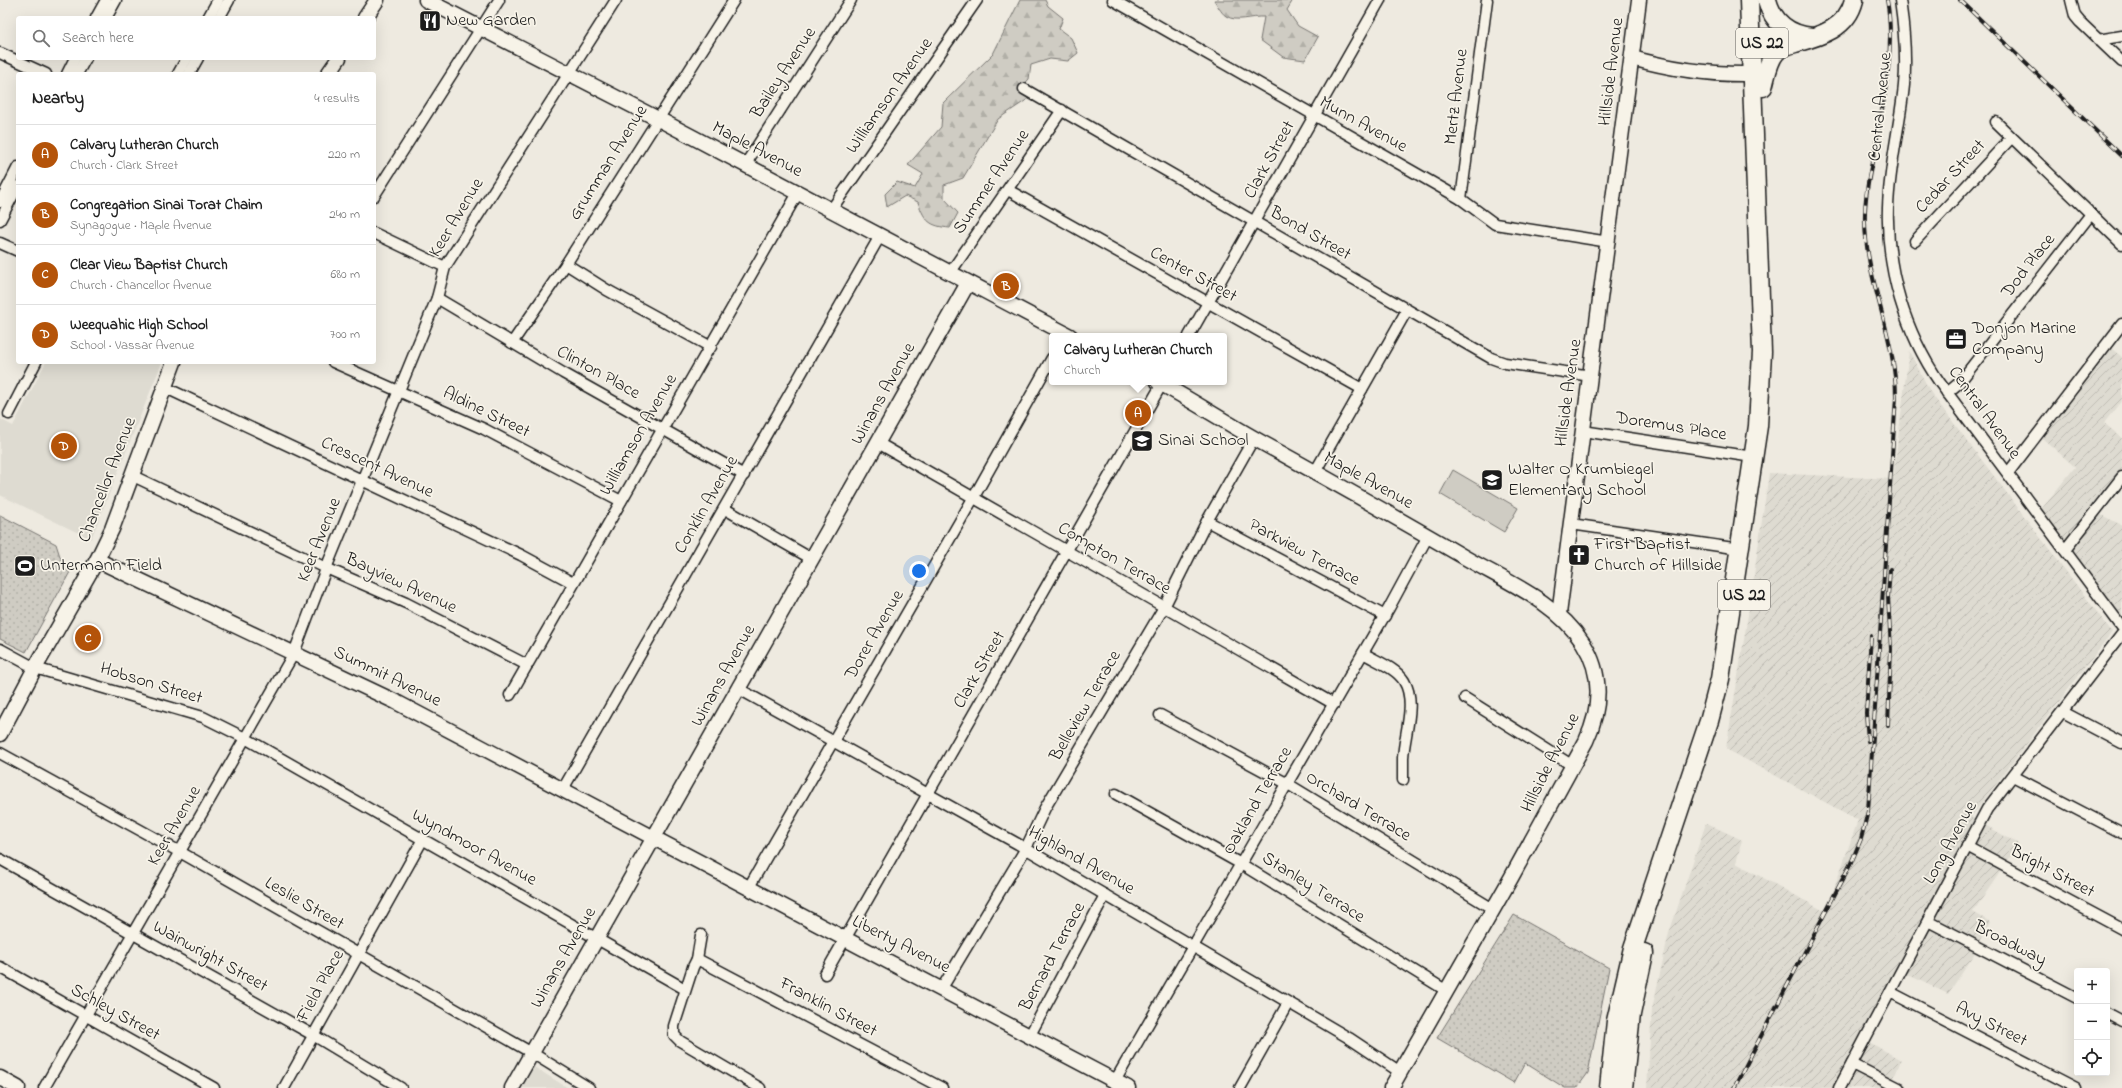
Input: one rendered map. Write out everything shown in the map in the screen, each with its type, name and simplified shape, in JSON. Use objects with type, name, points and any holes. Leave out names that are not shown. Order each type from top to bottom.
[{"type":"highway","name":"US 22","points":[[1623,1088],[1634,1000],[1650,927],[1718,728],[1730,685],[1766,446],[1771,401],[1773,356],[1758,81],[1749,0]]},
{"type":"highway","name":"US 22","points":[[1609,1088],[1616,1021],[1633,948],[1717,693],[1753,457],[1760,402],[1762,352],[1758,81],[1760,0]]},
{"type":"highway","points":[[1767,0],[1773,17],[1782,27],[1799,35],[1815,37]]},
{"type":"highway","points":[[1758,81],[1775,52],[1787,45],[1829,33],[1838,26],[1849,12],[1854,0]]},
{"type":"street","points":[[97,16],[106,0]]},
{"type":"street","points":[[107,16],[116,0]]},
{"type":"street","points":[[209,16],[218,0]]},
{"type":"street","points":[[220,16],[229,0]]},
{"type":"street","points":[[366,16],[377,0]]},
{"type":"street","name":"Maple Avenue","points":[[426,0],[482,27],[657,118],[1062,333]]},
{"type":"street","points":[[376,193],[499,0]]},
{"type":"street","name":"Keer Avenue","points":[[44,1088],[294,653],[326,568],[398,391],[438,298],[445,267],[568,72],[616,0]]},
{"type":"street","name":"Grumman Avenue","points":[[512,343],[566,264],[657,118],[734,0]]},
{"type":"street","name":"Bailey Avenue","points":[[745,165],[851,0]]},
{"type":"street","name":"Williamson Avenue","points":[[831,210],[977,0]]},
{"type":"street","name":"Munn Avenue","points":[[1114,0],[1461,199],[1495,224],[1609,242]]},
{"type":"street","name":"Clark Street","points":[[1191,333],[1380,0]]},
{"type":"street","name":"Mertz Avenue","points":[[1461,199],[1487,0]]},
{"type":"street","name":"Hillside Avenue","points":[[1391,1088],[1573,766],[1595,718],[1598,704],[1598,682],[1594,666],[1586,648],[1559,614],[1640,0]]},
{"type":"street","name":"Central Avenue","points":[[1900,0],[1905,47],[1905,74],[1890,181],[1888,218],[1891,254],[1896,284],[1907,319],[1919,348],[1947,393],[2122,627]]},
{"type":"street","points":[[2071,0],[2075,16],[2122,62]]},
{"type":"street","points":[[2098,40],[2122,36]]},
{"type":"street","points":[[0,53],[42,72]]},
{"type":"street","points":[[1632,58],[1670,68],[1730,74],[1758,81]]},
{"type":"street","points":[[68,72],[74,60]]},
{"type":"street","points":[[78,72],[85,60]]},
{"type":"street","points":[[179,72],[186,60]]},
{"type":"street","points":[[190,72],[197,60]]},
{"type":"street","points":[[329,72],[338,60]]},
{"type":"street","name":"Bond Street","points":[[1024,89],[1500,362],[1591,376]]},
{"type":"street","name":"Summer Avenue","points":[[950,273],[1062,110]]},
{"type":"street","points":[[1996,122],[2122,244]]},
{"type":"street","name":"Cedar Street","points":[[1916,240],[2012,138]]},
{"type":"street","points":[[0,202],[16,171]]},
{"type":"street","points":[[0,220],[16,190]]},
{"type":"street","name":"Center Street","points":[[1008,190],[1362,389]]},
{"type":"street","name":"Williamson Avenue","points":[[510,695],[798,193]]},
{"type":"street","name":"Dod Place","points":[[1947,393],[1959,383],[2091,214]]},
{"type":"street","points":[[376,234],[445,267]]},
{"type":"street","name":"Conklin Avenue","points":[[563,789],[725,509],[880,236]]},
{"type":"street","points":[[0,243],[16,251]]},
{"type":"street","points":[[566,264],[620,297],[711,347]]},
{"type":"street","name":"Winans Avenue","points":[[512,1088],[968,283]]},
{"type":"street","name":"Clinton Place","points":[[438,298],[512,343],[744,475]]},
{"type":"street","points":[[1314,472],[1407,310]]},
{"type":"street","points":[[2008,473],[2122,324]]},
{"type":"street","name":"Dorer Avenue","points":[[749,887],[974,498],[1049,363]]},
{"type":"street","points":[[9,414],[35,364]]},
{"type":"street","name":"Chancellor Avenue","points":[[0,734],[35,668],[97,560],[112,529],[130,475],[173,364]]},
{"type":"street","name":"Aldine Street","points":[[337,364],[484,429],[621,501]]},
{"type":"street","name":"Clark Street","points":[[825,974],[1068,552],[1160,385]]},
{"type":"street","name":"Maple Avenue","points":[[1164,385],[1254,438],[1428,536],[1559,614]]},
{"type":"street","name":"Crescent Avenue","points":[[164,387],[521,555],[573,583]]},
{"type":"street","name":"Doremus Place","points":[[1583,431],[1753,457]]},
{"type":"street","name":"Belleview Terrace","points":[[942,988],[1026,848],[1046,808],[1164,607],[1207,521],[1254,438]]},
{"type":"street","name":"Compton Terrace","points":[[878,443],[1334,704]]},
{"type":"street","name":"Bayview Avenue","points":[[130,475],[326,568],[406,603],[527,665]]},
{"type":"street","points":[[2065,550],[2122,477]]},
{"type":"street","points":[[725,509],[812,559]]},
{"type":"street","name":"Parkview Terrace","points":[[1207,521],[1385,616]]},
{"type":"street","points":[[1571,524],[1740,549]]},
{"type":"street","name":"Oakland Terrace","points":[[1115,1081],[1385,616],[1428,536]]},
{"type":"street","name":"Summit Avenue","points":[[97,560],[396,702],[563,789],[654,839]]},
{"type":"street","name":"Long Avenue","points":[[1839,1088],[1987,809],[2122,634]]},
{"type":"street","name":"Hobson Street","points":[[0,649],[35,668],[203,718],[246,738]]},
{"type":"street","points":[[1363,653],[1395,672],[1404,680],[1408,690],[1409,702],[1403,758],[1403,780]]},
{"type":"street","name":"Highland Avenue","points":[[739,689],[1026,848],[1349,1038],[1400,1072]]},
{"type":"street","points":[[1465,698],[1573,766]]},
{"type":"street","points":[[2063,712],[2122,743]]},
{"type":"street","name":"Orchard Terrace","points":[[1160,715],[1288,784],[1493,909]]},
{"type":"street","name":"Wyndmoor Avenue","points":[[246,738],[686,989]]},
{"type":"street","name":"Leslie Street","points":[[0,753],[180,852],[532,1053],[589,1088]]},
{"type":"street","points":[[2013,776],[2122,833]]},
{"type":"street","name":"Stanley Terrace","points":[[1116,794],[1241,864],[1447,990]]},
{"type":"street","name":"Field Place","points":[[284,1088],[423,839]]},
{"type":"street","name":"Liberty Avenue","points":[[654,839],[942,988],[1128,1088]]},
{"type":"street","name":"Bright Street","points":[[1967,846],[2122,929]]},
{"type":"street","name":"Wainwright Street","points":[[0,859],[313,1035],[401,1088]]},
{"type":"street","name":"Bernard Terrace","points":[[1030,1035],[1105,895]]},
{"type":"street","name":"Broadway","points":[[1928,921],[2074,996]]},
{"type":"street","points":[[701,935],[697,960],[674,1026],[674,1035],[680,1041],[760,1088]]},
{"type":"street","name":"Franklin Street","points":[[697,960],[942,1088]]},
{"type":"street","name":"Schley Street","points":[[0,967],[214,1088]]},
{"type":"street","name":"Avy Street","points":[[1890,992],[2076,1088]]},
{"type":"street","points":[[1240,1088],[1288,1003]]},
{"type":"street","points":[[2110,1015],[2122,1021]]},
{"type":"street","points":[[1852,1064],[1899,1088]]},
{"type":"street","points":[[0,1078],[18,1088]]},
{"type":"shaded area","points":[[2107,345],[2122,357],[2122,400],[2104,423],[2122,438],[2122,484],[2099,514],[2122,525],[2122,640],[2039,512],[2075,467],[2041,437]]},
{"type":"shaded area","points":[[1909,351],[1931,393],[2112,632],[1971,817],[2019,844],[1973,912],[1990,922],[1972,958],[1948,994],[1898,970],[1862,1038],[1901,1060],[1890,1088],[1647,1088],[1652,1009],[1669,933],[1706,823],[1742,840],[1736,863],[1826,912],[1858,820],[1726,749],[1769,473],[1893,479]]},
{"type":"shaded area","points":[[45,364],[161,364],[91,539],[0,495],[0,419],[13,426]]},
{"type":"shaded area","points":[[534,1067],[568,1088],[522,1088]]},
{"type":"green space","points":[[1020,0],[1045,0],[1048,6],[1063,18],[1059,29],[1071,38],[1078,53],[1068,61],[1050,59],[1031,65],[1029,79],[1020,89],[1028,99],[998,119],[963,178],[944,185],[944,198],[958,213],[950,228],[938,226],[929,222],[923,214],[918,202],[905,196],[887,207],[885,194],[897,182],[915,188],[923,174],[908,165],[941,127],[943,103],[993,54]]},
{"type":"green space","points":[[1214,0],[1293,0],[1287,10],[1298,26],[1318,37],[1305,60],[1283,57],[1260,40],[1264,17],[1240,19],[1230,18],[1222,13]]},
{"type":"green space","points":[[1453,470],[1518,508],[1504,532],[1440,494]]},
{"type":"green space","points":[[0,515],[56,544],[64,569],[70,572],[26,652],[0,639]]},
{"type":"green space","points":[[1514,915],[1609,968],[1588,1073],[1577,1088],[1565,1088],[1525,1063],[1514,1083],[1437,1038]]},
{"type":"railway","points":[[1734,1088],[1851,863],[1861,839],[1868,811],[1896,397],[1895,375],[1870,266],[1865,222],[1867,187],[1884,96],[1889,57],[1890,38],[1887,0]]},
{"type":"railway","points":[[1960,0],[2122,156]]},
{"type":"railway","points":[[1888,725],[1891,649],[1888,597],[1890,569]]},
{"type":"railway","points":[[1868,741],[1866,713],[1871,636]]},
{"type":"place","name":"New Garden","points":[[430,21]]},
{"type":"place","name":"Congregation Sinai Torat Chaim","points":[[1006,286]]},
{"type":"place","name":"Donjon Marine Company","points":[[1956,339]]},
{"type":"place","name":"Calvary Lutheran Church","points":[[1138,413]]},
{"type":"place","name":"Sinai School","points":[[1142,441]]},
{"type":"place","name":"Weequahic High School","points":[[64,446]]},
{"type":"place","name":"Walter O Krumbiegel Elementary School","points":[[1492,480]]},
{"type":"place","name":"First Baptist Church of Hillside","points":[[1579,555]]},
{"type":"place","name":"Untermann Field","points":[[25,566]]},
{"type":"place","name":"Clear View Baptist Church","points":[[88,638]]}]
